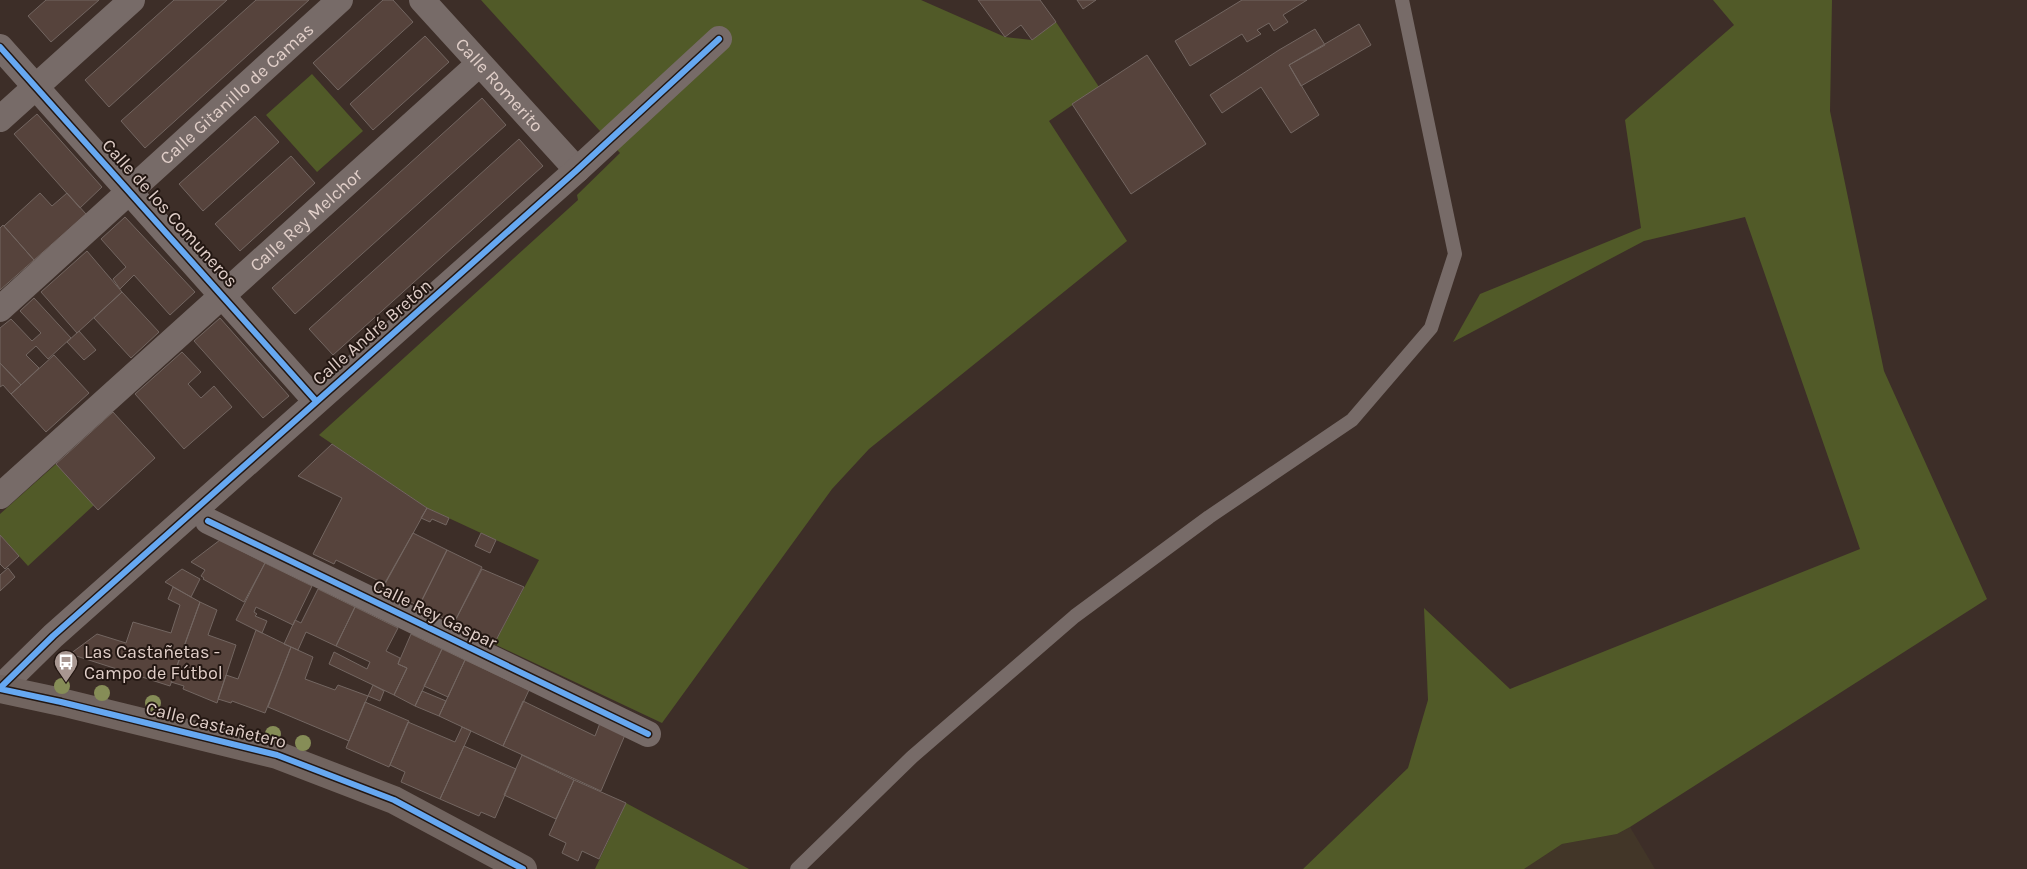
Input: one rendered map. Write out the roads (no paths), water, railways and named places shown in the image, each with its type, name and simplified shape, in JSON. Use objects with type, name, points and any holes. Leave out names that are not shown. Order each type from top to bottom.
[{"type":"street","points":[[0,119],[132,0]]},
{"type":"street","name":"Calle Gitanillo de Camas","points":[[0,309],[130,193],[340,0]]},
{"type":"street","name":"Calle Romerito","points":[[422,0],[577,170]]},
{"type":"street","name":"Calle André Bretón","points":[[0,689],[53,636],[577,170],[719,39]]},
{"type":"street","name":"Calle de los Comuneros","points":[[0,46],[316,401]]},
{"type":"street","name":"Calle Rey Melchor","points":[[0,496],[224,296],[479,64]]},
{"type":"street","name":"Calle André Bretón","points":[[53,636],[129,590],[208,520],[292,440],[316,401]]},
{"type":"street","name":"Calle Rey Gaspar","points":[[208,520],[648,734]]},
{"type":"street","name":"Calle Castañetero","points":[[0,689],[277,755],[394,800],[523,869]]},
{"type":"lane","points":[[798,869],[912,757],[1076,616],[1209,516],[1352,420],[1431,328],[1455,254],[1402,0]]},
{"type":"place","name":"Las Castañetas - Campo de Fútbol","points":[[66,683]]}]
